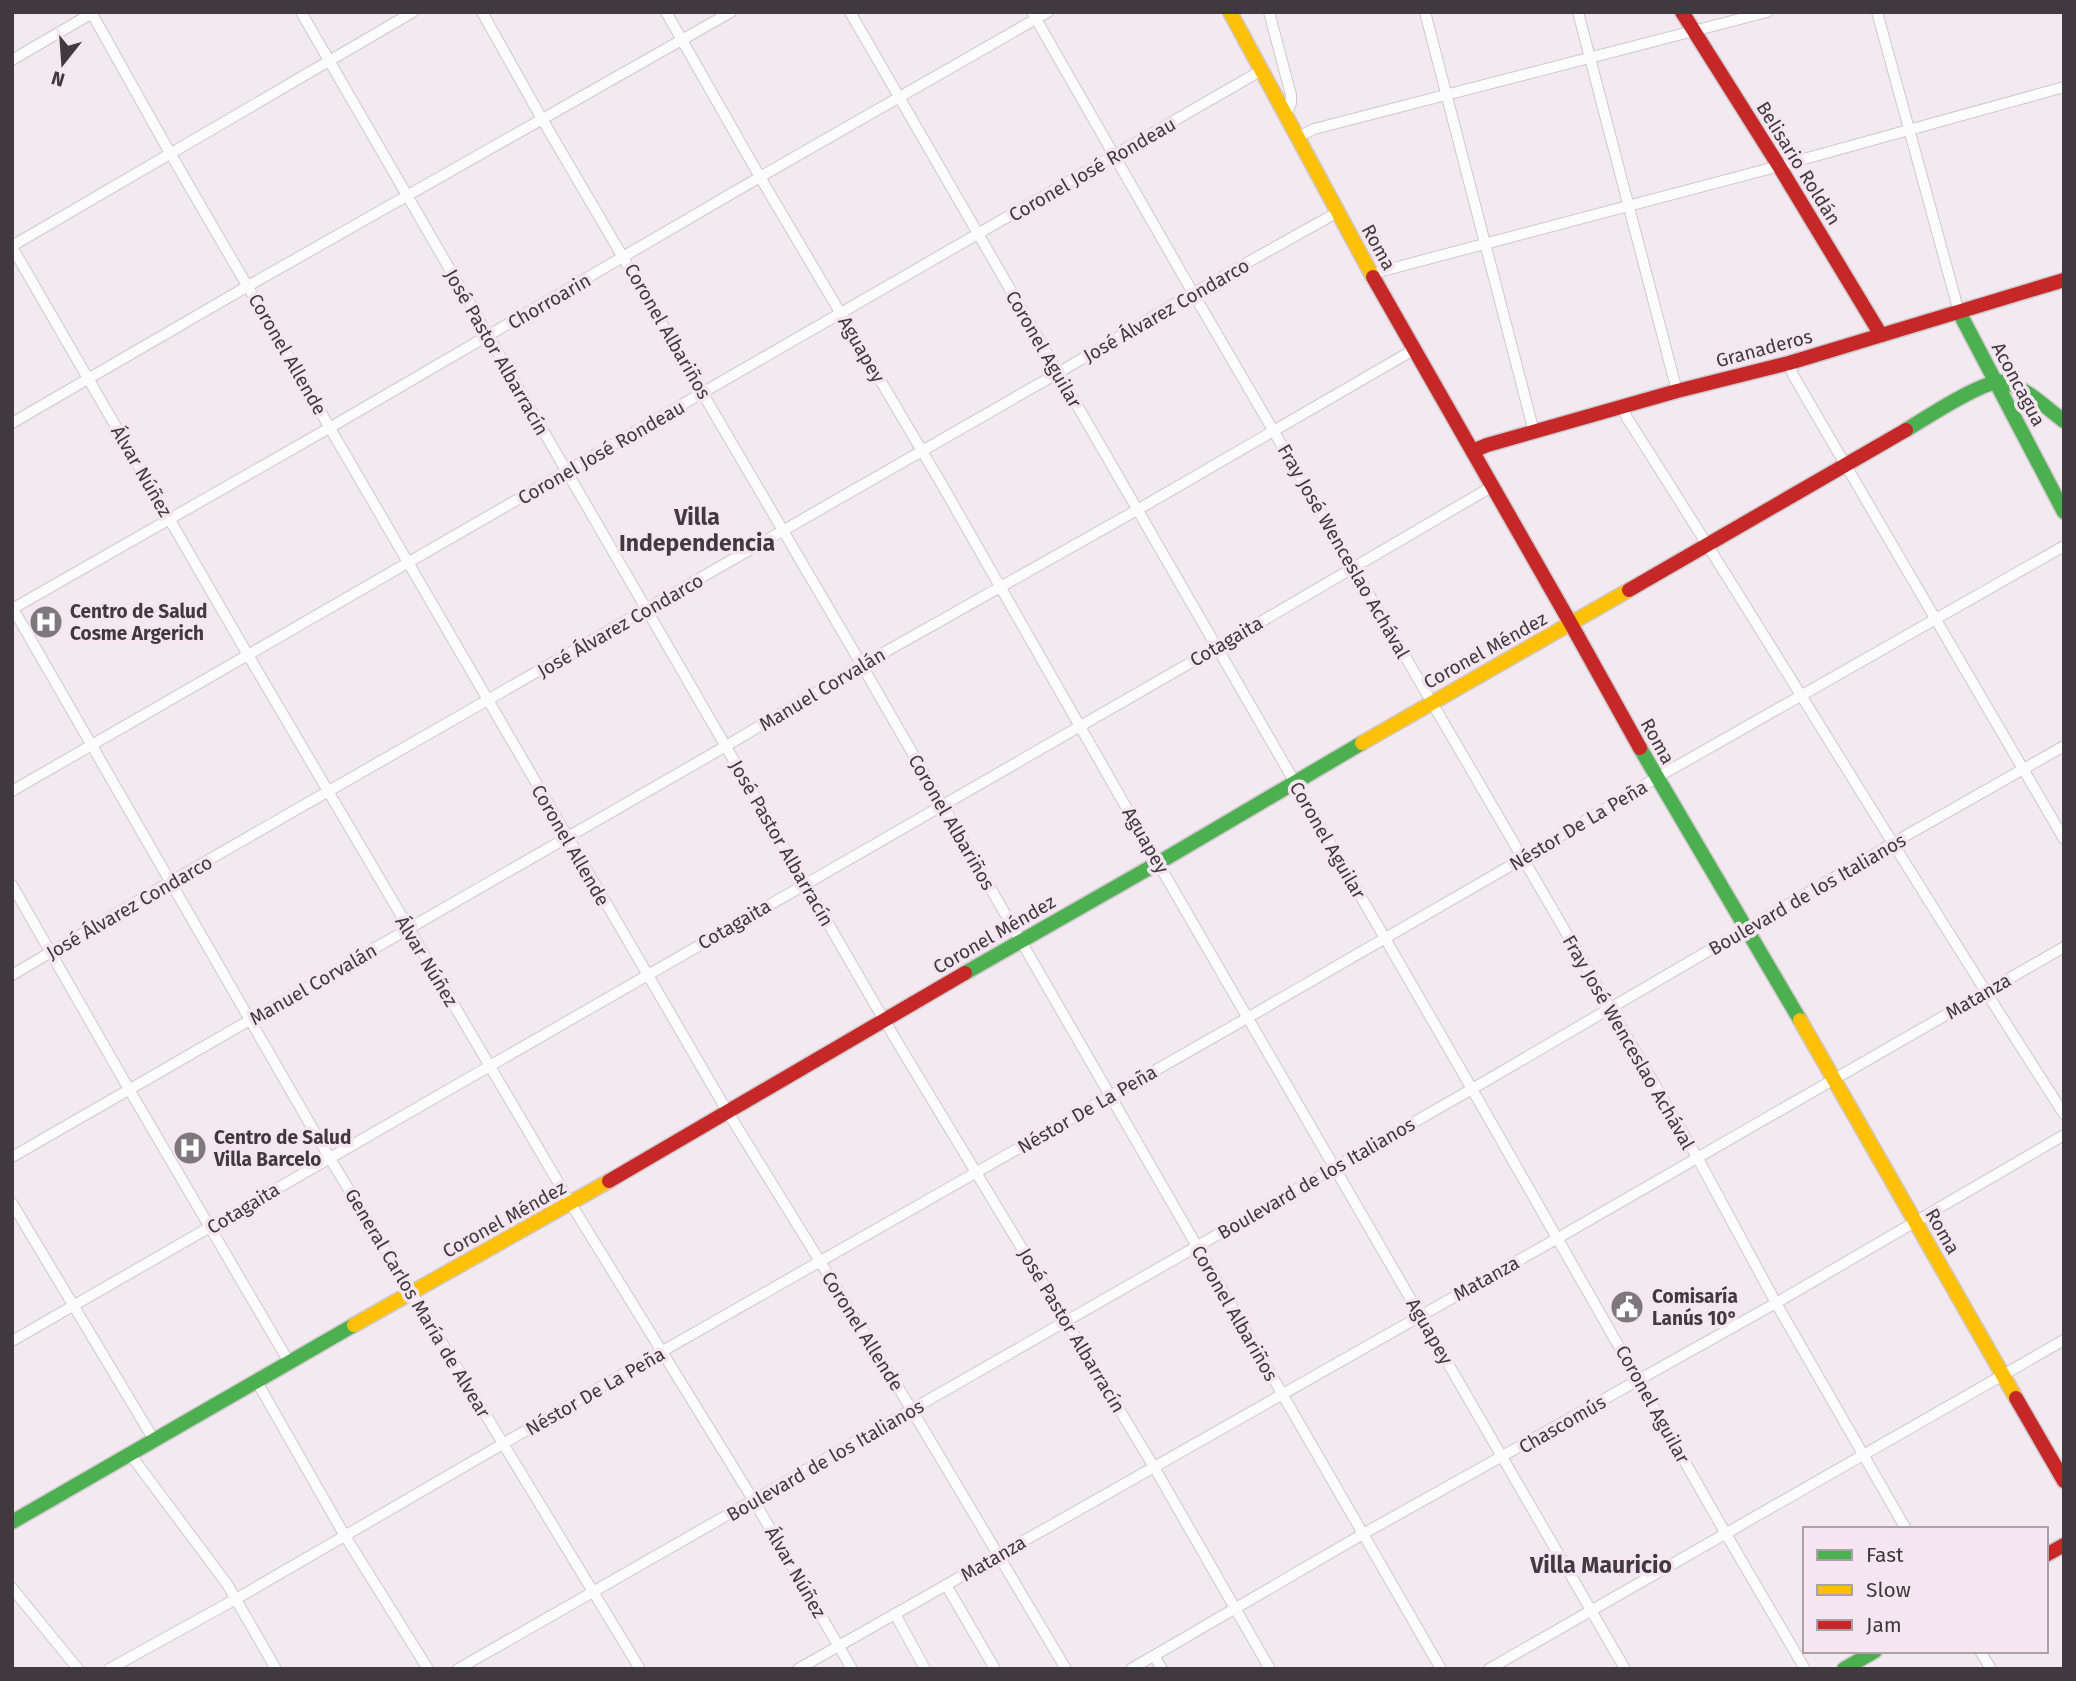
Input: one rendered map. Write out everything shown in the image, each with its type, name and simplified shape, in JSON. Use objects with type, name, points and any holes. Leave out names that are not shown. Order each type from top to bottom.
[{"type":"street","name":"José Pastor Albarracín","points":[[301,12],[884,1020],[1154,1467],[1270,1669]]},
{"type":"street","points":[[12,246],[413,12]]},
{"type":"street","name":"Coronel Albariños","points":[[482,12],[1441,1669]]},
{"type":"street","name":"Aguapey","points":[[666,12],[1625,1669]]},
{"type":"street","points":[[12,423],[88,377],[731,12]]},
{"type":"street","name":"Coronel Aguilar","points":[[850,12],[1805,1669]]},
{"type":"street","name":"Chorroarin","points":[[12,608],[625,257],[1034,16],[1048,12]]},
{"type":"street","name":"Roma","points":[[1230,12],[1371,274],[1656,778],[1747,928],[2064,1481]]},
{"type":"street","points":[[1269,12],[1291,95],[1286,115]]},
{"type":"street","points":[[1425,12],[1534,432]]},
{"type":"street","points":[[1578,12],[1677,391]]},
{"type":"street","name":"Belisario Roldán","points":[[1682,12],[1881,335]]},
{"type":"street","points":[[1298,136],[1314,129],[1767,12]]},
{"type":"street","points":[[1877,12],[1959,312]]},
{"type":"street","points":[[12,60],[93,13]]},
{"type":"street","name":"Coronel Allende","points":[[93,13],[170,153],[727,1111],[912,1410],[1066,1669]]},
{"type":"street","name":"Fray José Wenceslao Achával","points":[[1034,16],[1697,1157],[1776,1303],[1905,1527]]},
{"type":"street","name":"Coronel José Rondeau","points":[[12,791],[1262,70]]},
{"type":"street","points":[[1371,274],[2064,87]]},
{"type":"street","name":"José Álvarez Condarco","points":[[12,975],[1193,293],[1338,212]]},
{"type":"street","name":"Álvar Núñez","points":[[12,246],[409,930],[571,1204],[754,1501],[852,1669]]},
{"type":"street","name":"Granaderos","points":[[1473,451],[1677,391],[1788,363],[2064,280]]},
{"type":"street","name":"Aconcagua","points":[[1959,312],[2064,512]]},
{"type":"street","name":"Manuel Corvalán","points":[[12,1157],[409,930],[862,665],[1415,349]]},
{"type":"street","points":[[1788,363],[2064,839]]},
{"type":"street","points":[[1995,381],[2005,382],[2021,390],[2064,421]]},
{"type":"street","name":"Coronel Méndez","points":[[13,1520],[571,1204],[1432,702],[1709,545],[1845,464],[1995,381]]},
{"type":"street","points":[[1623,407],[1627,418],[1709,545],[1985,992],[2064,1114]]},
{"type":"street","name":"Cotagaita","points":[[12,1341],[1493,486]]},
{"type":"street","name":"Néstor De La Peña","points":[[109,1669],[236,1599],[661,1352],[1249,1017],[1656,778],[2064,546]]},
{"type":"street","name":"General Carlos María de Alvear","points":[[12,608],[329,1157],[640,1669]]},
{"type":"street","name":"Boulevard de los Italianos","points":[[458,1669],[1472,1089],[2064,746]]},
{"type":"street","points":[[12,885],[289,1362]]},
{"type":"street","name":"Matanza","points":[[798,1669],[1558,1238],[2064,947]]},
{"type":"street","name":"Chascomús","points":[[1131,1669],[1776,1303],[2064,1135]]},
{"type":"street","points":[[12,1203],[154,1440]]},
{"type":"street","points":[[1489,1669],[2064,1340]]},
{"type":"street","points":[[257,1382],[345,1536],[428,1669]]},
{"type":"street","points":[[130,1454],[236,1599],[276,1669]]},
{"type":"street","points":[[2048,1554],[2064,1545]]},
{"type":"street","points":[[946,1586],[995,1669]]},
{"type":"street","points":[[12,1588],[78,1669]]},
{"type":"street","points":[[895,1614],[925,1669]]},
{"type":"street","points":[[1844,1669],[1872,1653]]},
{"type":"street","points":[[1981,1653],[1991,1669]]},
{"type":"street","points":[[1154,1656],[1162,1669]]},
{"type":"traffic: fast","points":[[1959,312],[2064,512]]},
{"type":"traffic: fast","points":[[1906,430],[1955,400],[1995,382],[2004,382],[2021,389],[2064,421]]},
{"type":"traffic: fast","points":[[965,973],[1362,743]]},
{"type":"traffic: fast","points":[[1640,748],[1800,1020]]},
{"type":"traffic: fast","points":[[12,1522],[354,1325]]},
{"type":"traffic: fast","points":[[1844,1669],[1872,1653]]},
{"type":"traffic: slow","points":[[1230,12],[1373,277]]},
{"type":"traffic: slow","points":[[1362,743],[1629,590]]},
{"type":"traffic: slow","points":[[1800,1020],[2016,1398]]},
{"type":"traffic: slow","points":[[354,1325],[609,1181]]},
{"type":"traffic: jam","points":[[1682,12],[1881,335]]},
{"type":"traffic: jam","points":[[1373,277],[1640,748]]},
{"type":"traffic: jam","points":[[1473,451],[1677,391],[1789,363],[2064,280]]},
{"type":"traffic: jam","points":[[1629,590],[1906,430]]},
{"type":"traffic: jam","points":[[609,1181],[965,973]]},
{"type":"traffic: jam","points":[[2016,1398],[2064,1481]]},
{"type":"traffic: jam","points":[[2048,1554],[2064,1545]]},
{"type":"place","name":"Centro de Salud Cosme Argerich","points":[[46,622]]},
{"type":"place","name":"Centro de Salud Villa Barcelo","points":[[190,1148]]},
{"type":"place","name":"Comisaría Lanús 10°","points":[[1627,1307]]},
{"type":"district","name":"Villa Independencia","points":[[697,530]]},
{"type":"district","name":"Villa Mauricio","points":[[1601,1565]]}]
